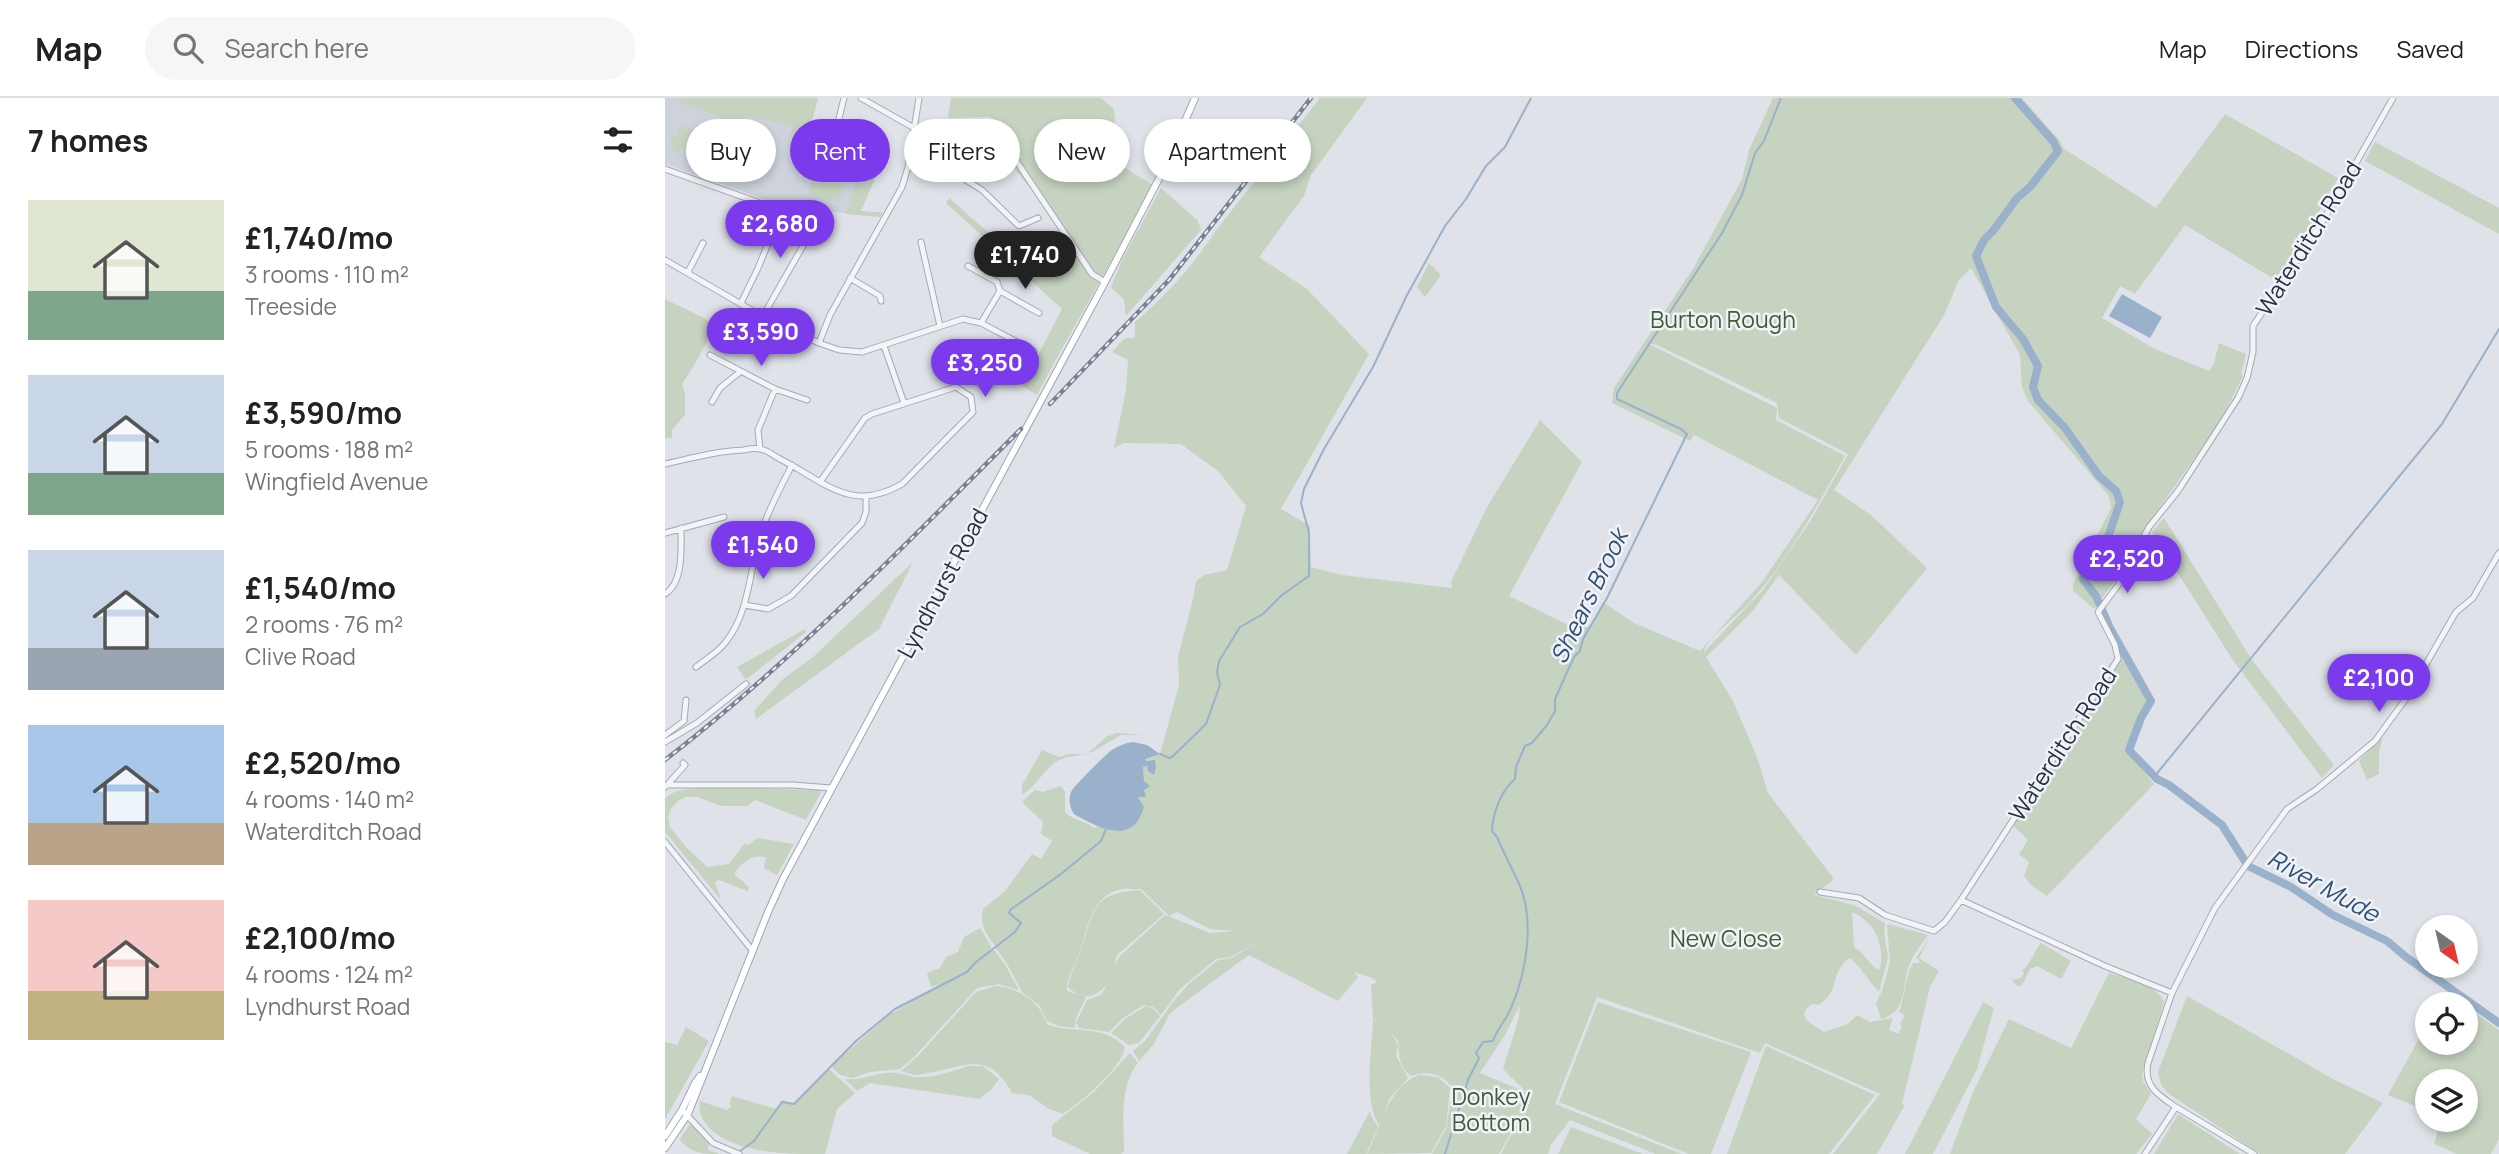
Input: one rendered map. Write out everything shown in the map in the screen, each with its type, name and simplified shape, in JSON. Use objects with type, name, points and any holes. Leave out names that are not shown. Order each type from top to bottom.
[{"type":"main road","name":"Lyndhurst Road","points":[[666,1146],[702,1074],[783,879],[1105,282],[1164,169],[1195,98]]},
{"type":"main road","name":"Lyndhurst Road","points":[[665,1136],[685,1112]]},
{"type":"street","points":[[839,119],[844,98]]},
{"type":"street","points":[[861,98],[904,122]]},
{"type":"street","points":[[916,119],[919,98]]},
{"type":"street","name":"Waterditch Road","points":[[1961,900],[2118,659],[2115,645],[2098,612],[2119,584],[2149,527],[2178,491],[2238,398],[2247,378],[2253,352],[2253,326],[2323,219],[2393,98]]},
{"type":"street","points":[[1020,166],[1092,274],[1105,282]]},
{"type":"street","points":[[665,169],[816,223],[763,316]]},
{"type":"street","points":[[819,343],[830,315],[896,198],[904,177]]},
{"type":"street","points":[[969,182],[982,190],[1019,226],[1038,218]]},
{"type":"street","points":[[741,303],[782,209]]},
{"type":"street","points":[[921,242],[940,326]]},
{"type":"street","points":[[688,272],[703,243]]},
{"type":"street","points":[[665,260],[763,316],[839,350],[862,352],[963,319],[981,323],[1034,351]]},
{"type":"street","points":[[968,266],[997,282],[1000,291],[1039,313]]},
{"type":"street","points":[[850,278],[881,296]]},
{"type":"street","points":[[981,323],[1000,291]]},
{"type":"street","points":[[884,346],[904,403]]},
{"type":"street","points":[[710,355],[775,389],[807,400]]},
{"type":"street","points":[[712,402],[720,388],[740,372]]},
{"type":"street","points":[[665,464],[720,451],[760,449],[792,465],[820,482],[844,495],[866,498],[888,492],[902,484],[973,412],[971,397],[956,387],[865,418],[820,482]]},
{"type":"street","points":[[760,449],[758,430],[775,389]]},
{"type":"street","points":[[696,667],[723,645],[734,630],[744,606],[761,531],[792,465]]},
{"type":"street","points":[[744,606],[768,609],[792,596],[862,523],[866,512],[866,498]]},
{"type":"street","points":[[665,533],[725,517]]},
{"type":"street","points":[[665,594],[675,585],[677,579],[681,528]]},
{"type":"street","points":[[2254,1154],[2176,1107],[2151,1088],[2146,1072],[2172,993],[2215,908],[2287,809],[2375,741],[2407,697],[2456,612],[2473,598],[2499,553]]},
{"type":"street","points":[[665,742],[697,723],[746,684]]},
{"type":"street","points":[[665,735],[684,721],[686,700]]},
{"type":"street","points":[[666,786],[684,765]]},
{"type":"street","points":[[666,786],[793,785],[831,788]]},
{"type":"street","points":[[665,842],[752,950]]},
{"type":"street","points":[[1820,892],[1859,898],[1885,915],[1934,930],[1945,922],[1961,900],[2093,961],[2172,993]]},
{"type":"street","points":[[2145,1154],[2176,1107]]},
{"type":"street","points":[[685,1112],[713,1143],[739,1154]]},
{"type":"shaded area","points":[[665,98],[818,98],[812,119],[790,119],[790,182],[873,182],[861,211],[883,213],[880,217],[786,207],[716,182],[776,182],[776,119],[686,119],[686,171],[665,164]]},
{"type":"green space","points":[[677,98],[818,98],[812,119],[790,119],[790,125],[776,122],[776,119],[745,115],[740,119],[728,119],[683,104]]},
{"type":"green space","points":[[951,98],[1101,98],[1114,109],[1115,119],[1034,119],[1034,182],[1130,182],[1130,171],[1144,182],[1153,185],[1037,395],[1022,386],[1062,309],[946,203],[949,198],[1017,254],[1068,236],[1059,221],[1020,175],[1020,119],[948,118]]},
{"type":"green space","points":[[1320,98],[1367,98],[1311,175],[1311,119],[1303,119]]},
{"type":"green space","points":[[1773,98],[2022,98],[2060,141],[2063,148],[2156,208],[2225,114],[2338,178],[2279,282],[2185,225],[2135,294],[2120,286],[2102,318],[2153,348],[2209,371],[2219,343],[2246,354],[2241,374],[2243,376],[2221,420],[2149,523],[2115,581],[2094,609],[2073,591],[2073,584],[2111,508],[2109,496],[2028,401],[2022,387],[2020,355],[1971,268],[1959,280],[1944,315],[1834,490],[1871,515],[1927,568],[1856,655],[1779,575],[1751,613],[1706,657],[1733,701],[1757,757],[1768,793],[1834,879],[1814,895],[1854,905],[1885,923],[1888,957],[1879,992],[1850,958],[1839,969],[1833,988],[1825,1000],[1818,1005],[1812,1004],[1804,1013],[1807,1020],[1824,1032],[1848,1024],[1857,1015],[1870,1022],[1893,1018],[1889,1030],[1899,1034],[1905,1015],[1899,1012],[1908,974],[1913,963],[1920,961],[1916,958],[1931,936],[1919,958],[1939,971],[1930,987],[1902,1104],[1905,1105],[1877,1154],[1833,1154],[1880,1094],[1765,1043],[1760,1053],[1597,997],[1555,1104],[1682,1154],[1656,1154],[1570,1120],[1551,1145],[1548,1154],[1501,1154],[1531,1097],[1499,1154],[1446,1154],[1459,1112],[1445,1154],[1432,1154],[1446,1129],[1453,1088],[1434,1074],[1411,1076],[1401,1064],[1398,1041],[1391,1033],[1398,1045],[1396,1056],[1408,1078],[1390,1098],[1379,1125],[1371,1103],[1370,1089],[1373,1020],[1377,1020],[1373,1019],[1371,985],[1377,982],[1354,972],[1358,977],[1338,1001],[1249,955],[1170,1013],[1154,1044],[1139,1061],[1133,1051],[1145,1041],[1190,983],[1218,960],[1232,958],[1262,939],[1231,957],[1216,959],[1180,989],[1161,1015],[1153,1007],[1144,1005],[1123,1018],[1109,1032],[1079,1028],[1076,1023],[1087,1000],[1101,995],[1108,983],[1099,992],[1089,996],[1079,994],[1068,987],[1093,914],[1103,900],[1112,895],[1140,890],[1164,914],[1117,955],[1114,967],[1119,957],[1165,915],[1210,933],[1235,931],[1210,929],[1177,912],[1169,916],[1141,889],[1121,889],[1108,894],[1101,900],[1095,908],[1091,916],[1069,977],[1067,986],[1067,991],[1086,997],[1076,1018],[1075,1028],[1047,1021],[1039,1005],[1023,993],[995,947],[1002,942],[995,946],[986,933],[982,920],[983,909],[1005,891],[1032,854],[1041,859],[1052,841],[1041,834],[1043,822],[1022,802],[1035,790],[1043,792],[1061,786],[1065,792],[1065,812],[1072,818],[1094,828],[1099,826],[1114,831],[1127,830],[1137,822],[1144,807],[1138,797],[1145,797],[1143,767],[1153,759],[1145,759],[1160,754],[1179,685],[1178,657],[1196,581],[1204,575],[1227,570],[1246,506],[1219,472],[1181,444],[1124,443],[1114,448],[1126,390],[1128,360],[1112,352],[1125,338],[1135,338],[1135,322],[1179,279],[1254,182],[1309,182],[1304,196],[1259,257],[1307,289],[1369,354],[1281,509],[1310,526],[1311,567],[1342,575],[1452,588],[1451,582],[1487,507],[1540,420],[1582,462],[1509,596],[1564,623],[1587,627],[1603,602],[1634,623],[1700,651],[1762,582],[1818,500],[1694,435],[1690,441],[1612,403],[1614,388],[1694,267],[1742,179],[1749,150]],"holes":[[[1649,344],[1657,345],[1777,403],[1779,418],[1848,454],[1811,520],[1763,590],[1704,652],[1710,640],[1750,602],[1777,568],[1802,532],[1845,456],[1776,420],[1777,408]],[[1852,912],[1864,919],[1876,934],[1881,953],[1879,970],[1854,947]],[[1520,1005],[1519,1017],[1503,1069],[1526,1092],[1480,1073],[1505,1035]]]},
{"type":"green space","points":[[680,125],[686,127],[686,148],[681,147],[679,152],[671,150],[673,147],[669,142],[676,136]]},
{"type":"green space","points":[[2375,142],[2499,208],[2499,234],[2365,161]]},
{"type":"green space","points":[[811,182],[845,182],[839,202],[808,194]]},
{"type":"green space","points":[[855,182],[873,182],[861,211],[883,213],[880,217],[846,214]]},
{"type":"green space","points":[[1161,188],[1198,221],[1201,230],[1126,316],[1124,300],[1111,287],[1122,260]]},
{"type":"green space","points":[[1429,263],[1441,275],[1425,297],[1417,287]]},
{"type":"green space","points":[[665,299],[706,319],[713,327],[682,384],[685,393],[685,415],[672,430],[672,438],[665,438]]},
{"type":"green space","points":[[2164,518],[2252,660],[2334,765],[2322,778],[2232,659],[2152,532]]},
{"type":"green space","points":[[913,562],[879,629],[756,719],[754,711],[783,679],[813,657]]},
{"type":"green space","points":[[805,629],[806,632],[745,679],[737,667]]},
{"type":"green space","points":[[2123,657],[2147,702],[2135,723],[2126,749],[2154,784],[2047,896],[2031,885],[2024,876],[2029,862],[2019,854],[2028,840],[2012,825]]},
{"type":"green space","points":[[1116,733],[1145,735],[1121,735],[1088,753],[1106,737]]},
{"type":"green space","points":[[2383,736],[2379,752],[2379,774],[2367,780],[2359,761]]},
{"type":"green space","points":[[1042,750],[1059,757],[1085,754],[1063,758],[1054,763],[1022,795],[1022,785]]},
{"type":"green space","points":[[703,787],[822,790],[806,820],[755,800],[747,806],[721,806],[697,797],[686,797],[678,801],[668,818],[670,827],[707,867],[729,864],[745,843],[748,845],[757,838],[794,844],[777,875],[764,868],[766,858],[752,858],[739,866],[734,874],[749,887],[748,891],[719,880],[715,882],[721,900],[665,832],[665,798],[676,791]]},
{"type":"green space","points":[[1887,924],[1928,935],[1909,965],[1899,1006],[1889,1016],[1881,1019],[1876,1003],[1890,962]]},
{"type":"green space","points":[[980,928],[992,948],[971,967],[993,949],[1019,990],[999,984],[977,988],[900,1069],[870,1072],[853,1078],[840,1075],[831,1066],[889,1015],[942,984],[931,987],[927,973],[940,968],[946,957],[958,952],[964,937]]},
{"type":"green space","points":[[2041,943],[2071,961],[2061,979],[2037,966],[2030,969],[2022,985],[2017,986],[2011,978],[2015,980],[2022,977],[2022,971]]},
{"type":"green space","points":[[2109,973],[2149,987],[2156,991],[2164,1003],[2142,1074],[2151,1094],[2136,1119],[2152,1134],[2136,1154],[1950,1154],[1973,1092],[2009,1019],[2071,1048]]},
{"type":"green space","points":[[995,986],[1026,996],[1040,1010],[1048,1025],[1098,1032],[1116,1039],[1124,1046],[1118,1063],[1090,1093],[1063,1114],[1049,1109],[1029,1095],[1012,1093],[995,1071],[985,1066],[965,1065],[917,1075],[901,1071],[976,992]]},
{"type":"green space","points":[[2187,996],[2333,1079],[2383,1103],[2345,1154],[2260,1154],[2169,1094],[2161,1085],[2158,1072]]},
{"type":"green space","points":[[1598,1002],[1751,1052],[1711,1154],[1689,1154],[1559,1102]]},
{"type":"green space","points":[[1983,1002],[1994,1008],[1977,1069],[1933,1154],[1905,1154]]},
{"type":"green space","points":[[1146,1006],[1160,1016],[1139,1043],[1129,1045],[1111,1033],[1125,1019]]},
{"type":"green space","points":[[2478,1015],[2499,1030],[2499,1139],[2491,1154],[2457,1154],[2434,1144],[2438,1132],[2478,1132],[2478,1069],[2415,1069],[2415,1106],[2388,1095],[2415,1046],[2415,1055],[2478,1055]]},
{"type":"green space","points":[[686,1027],[709,1041],[665,1119],[665,1042],[677,1045]]},
{"type":"green space","points":[[1766,1046],[1875,1095],[1829,1154],[1727,1154]]},
{"type":"green space","points":[[1130,1053],[1138,1063],[1125,1094],[1124,1152],[1090,1154],[1052,1136],[1052,1125],[1094,1092]]},
{"type":"green space","points":[[968,1066],[983,1066],[999,1079],[991,1090],[979,1099],[870,1083],[857,1091],[845,1079],[891,1073],[927,1077]]},
{"type":"green space","points":[[829,1069],[855,1093],[837,1109],[825,1154],[779,1153],[736,1144],[711,1130],[700,1113],[700,1101],[727,1110],[732,1106],[729,1104],[732,1096],[776,1109],[782,1100],[793,1104]]},
{"type":"green space","points":[[1419,1075],[1438,1077],[1450,1088],[1446,1126],[1431,1153],[1367,1154],[1392,1098],[1408,1081]]},
{"type":"green space","points":[[1370,1111],[1378,1127],[1366,1154],[1347,1154]]},
{"type":"green space","points":[[2178,1114],[2240,1154],[2154,1154]]},
{"type":"green space","points":[[691,1123],[709,1143],[708,1150],[721,1154],[699,1152],[680,1141]]},
{"type":"green space","points":[[1571,1127],[1643,1154],[1558,1154]]},
{"type":"water","points":[[2122,294],[2162,317],[2150,338],[2109,316]]},
{"type":"water","points":[[1133,742],[1147,745],[1160,754],[1145,759],[1155,760],[1156,767],[1154,775],[1148,771],[1147,766],[1143,767],[1144,781],[1150,786],[1144,790],[1146,797],[1138,797],[1144,807],[1139,819],[1132,827],[1114,831],[1074,814],[1070,801],[1073,789],[1112,750]]},
{"type":"waterway","points":[[1160,754],[1172,757],[1206,724],[1220,685],[1217,672],[1219,661],[1240,627],[1263,614],[1282,595],[1309,576],[1309,533],[1301,503],[1304,489],[1324,449],[1373,367],[1406,297],[1445,226],[1466,199],[1486,166],[1505,147],[1531,98]]},
{"type":"waterway","name":"Shears Brook","points":[[1445,1154],[1468,1080],[1479,1058],[1476,1053],[1483,1042],[1493,1041],[1509,1012],[1521,979],[1527,948],[1525,900],[1492,831],[1496,809],[1515,779],[1516,767],[1525,746],[1532,743],[1555,711],[1555,699],[1574,657],[1580,651],[1583,639],[1607,598],[1687,434],[1617,399],[1617,393],[1722,233],[1742,195],[1755,153],[1764,141],[1781,98]]},
{"type":"waterway","name":"River Mude","points":[[2015,98],[2053,141],[2058,151],[1984,240],[1976,256],[1996,307],[2023,339],[2038,366],[2033,387],[2038,400],[2065,428],[2099,476],[2116,491],[2120,502],[2104,549],[2083,579],[2096,596],[2110,628],[2151,701],[2141,718],[2129,750],[2157,779],[2222,825],[2248,866],[2291,887],[2333,915],[2387,941],[2499,1023]]},
{"type":"waterway","points":[[2154,777],[2442,424],[2499,329]]},
{"type":"waterway","points":[[740,1151],[754,1141],[782,1102],[794,1104],[856,1041],[895,1009],[967,972],[1015,932],[1021,923],[1009,913],[1010,910],[1061,874],[1101,841],[1106,829]]},
{"type":"railway","points":[[1050,404],[1169,280],[1311,98]]},
{"type":"railway","points":[[665,760],[804,642],[1021,429]]},
{"type":"park label","name":"Burton Rough","points":[[1723,319]]},
{"type":"park label","name":"New Close","points":[[1726,938]]},
{"type":"park label","name":"Donkey Bottom","points":[[1491,1109]]}]
